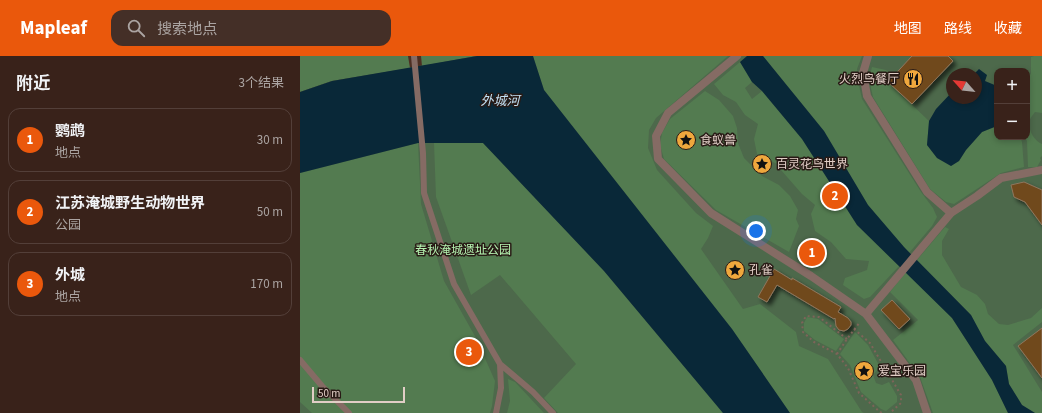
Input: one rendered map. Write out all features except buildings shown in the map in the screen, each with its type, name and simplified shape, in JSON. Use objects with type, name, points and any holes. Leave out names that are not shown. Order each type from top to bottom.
[{"type":"street","points":[[737,56],[668,113],[656,136],[658,159],[711,213],[811,276],[866,314],[916,380],[927,413]]},
{"type":"street","points":[[868,56],[863,73],[867,96],[927,192],[951,213]]},
{"type":"street","points":[[866,314],[951,213],[1001,178],[1042,170]]},
{"type":"lane","points":[[414,56],[423,153],[424,193],[454,284],[500,364],[533,392],[553,413]]},
{"type":"lane","points":[[300,360],[322,386],[349,413]]},
{"type":"lane","points":[[496,413],[501,388],[500,364]]},
{"type":"path","points":[[837,354],[866,314]]},
{"type":"path","points":[[847,339],[819,317],[806,316],[802,323],[802,332],[814,342],[837,354],[848,368],[859,393],[882,413]]},
{"type":"path","points":[[854,329],[870,344],[901,395],[901,403],[890,413]]},
{"type":"green space","points":[[300,56],[408,56],[410,68],[332,81],[300,92]]},
{"type":"green space","points":[[421,56],[477,56],[422,66]]},
{"type":"green space","name":"春秋淹城遗址公园","points":[[477,56],[1042,56],[1042,413],[300,413],[300,92],[332,81]]},
{"type":"green space","points":[[533,56],[728,56],[656,118],[649,130],[648,148],[657,170],[696,213],[713,226],[701,249],[743,309],[760,304],[796,332],[799,346],[828,359],[864,413],[790,413],[732,329],[544,90]]},
{"type":"green space","points":[[763,56],[862,56],[857,69],[862,99],[921,192],[933,208],[937,217],[932,226],[909,253],[868,205],[824,131]]},
{"type":"green space","points":[[1042,56],[1042,113],[1035,112],[1030,119],[1030,75],[1031,57]]},
{"type":"green space","points":[[740,62],[752,82],[745,88],[752,99],[762,91],[802,139],[857,225],[899,266],[870,297],[864,299],[843,285],[845,278],[867,270],[869,261],[846,259],[831,242],[815,231],[811,214],[815,205],[802,194],[781,170],[781,166],[757,154],[754,139],[758,124],[745,115],[736,102],[723,95],[714,84]]},
{"type":"green space","points":[[872,67],[886,70],[893,77],[888,82],[929,121],[927,145],[937,158],[951,166],[959,161],[966,150],[982,132],[994,127],[994,140],[1021,140],[1024,167],[1001,173],[954,204],[946,202],[930,189],[873,97],[869,79]]},
{"type":"green space","points":[[705,91],[719,100],[733,116],[737,128],[738,143],[744,158],[762,176],[779,185],[790,196],[798,210],[796,219],[799,226],[789,252],[716,210],[664,159],[660,145],[662,133],[670,119]]},
{"type":"green space","points":[[1030,131],[1036,140],[1042,144],[1042,156],[1037,167],[1028,167],[1027,141],[1030,140]]},
{"type":"green space","points":[[418,143],[421,204],[444,281],[476,338],[495,381],[490,413],[312,413],[300,402],[300,173]]},
{"type":"green space","name":"春秋淹城遗址公园","points":[[434,143],[483,143],[604,271],[723,413],[558,413],[544,398],[576,364],[500,275],[471,295],[436,197]]},
{"type":"green space","points":[[945,227],[949,229],[942,241],[942,255],[961,287],[977,295],[985,304],[988,314],[999,324],[1008,325],[1031,318],[1042,308],[1042,322],[1013,345],[1042,392],[1042,413],[1035,413],[1022,405],[1009,384],[1006,366],[985,341],[971,315],[917,260]]},
{"type":"green space","points":[[906,272],[952,318],[992,380],[1008,413],[933,413],[920,377],[893,340],[918,320],[890,292]]},
{"type":"green space","points":[[807,317],[818,319],[844,339],[836,351],[815,340],[804,331],[804,323]]},
{"type":"green space","points":[[855,332],[868,345],[880,367],[873,375],[876,383],[882,385],[889,382],[897,396],[897,402],[886,411],[881,409],[861,392],[850,365],[840,354]]},
{"type":"green space","points":[[508,379],[515,382],[544,413],[507,413],[510,401]]},
{"type":"water","name":"外城河","points":[[477,56],[533,56],[544,90],[732,329],[790,413],[723,413],[604,271],[483,143],[418,143],[300,173],[300,92],[332,81]]},
{"type":"water","points":[[747,56],[763,56],[824,131],[868,205],[904,247],[971,315],[985,341],[1006,366],[1009,384],[1022,405],[1035,413],[1008,413],[992,380],[952,318],[857,225],[802,139],[762,91],[752,82],[740,62]]},
{"type":"water","points":[[982,71],[987,75],[985,81],[994,85],[994,127],[982,132],[966,150],[959,161],[951,166],[937,158],[927,145],[929,121],[936,109],[946,98],[946,104],[982,104]]},
{"type":"place","name":"火烈鸟餐厅","points":[[913,79]]},
{"type":"place","name":"食蚁兽","points":[[686,140]]},
{"type":"place","name":"百灵花鸟世界","points":[[762,164]]},
{"type":"place","name":"江苏淹城野生动物世界","points":[[835,196]]},
{"type":"place","name":"鹦鹉","points":[[812,253]]},
{"type":"place","name":"孔雀","points":[[735,270]]},
{"type":"place","name":"外城","points":[[469,352]]},
{"type":"place","name":"爱宝乐园","points":[[864,371]]}]
